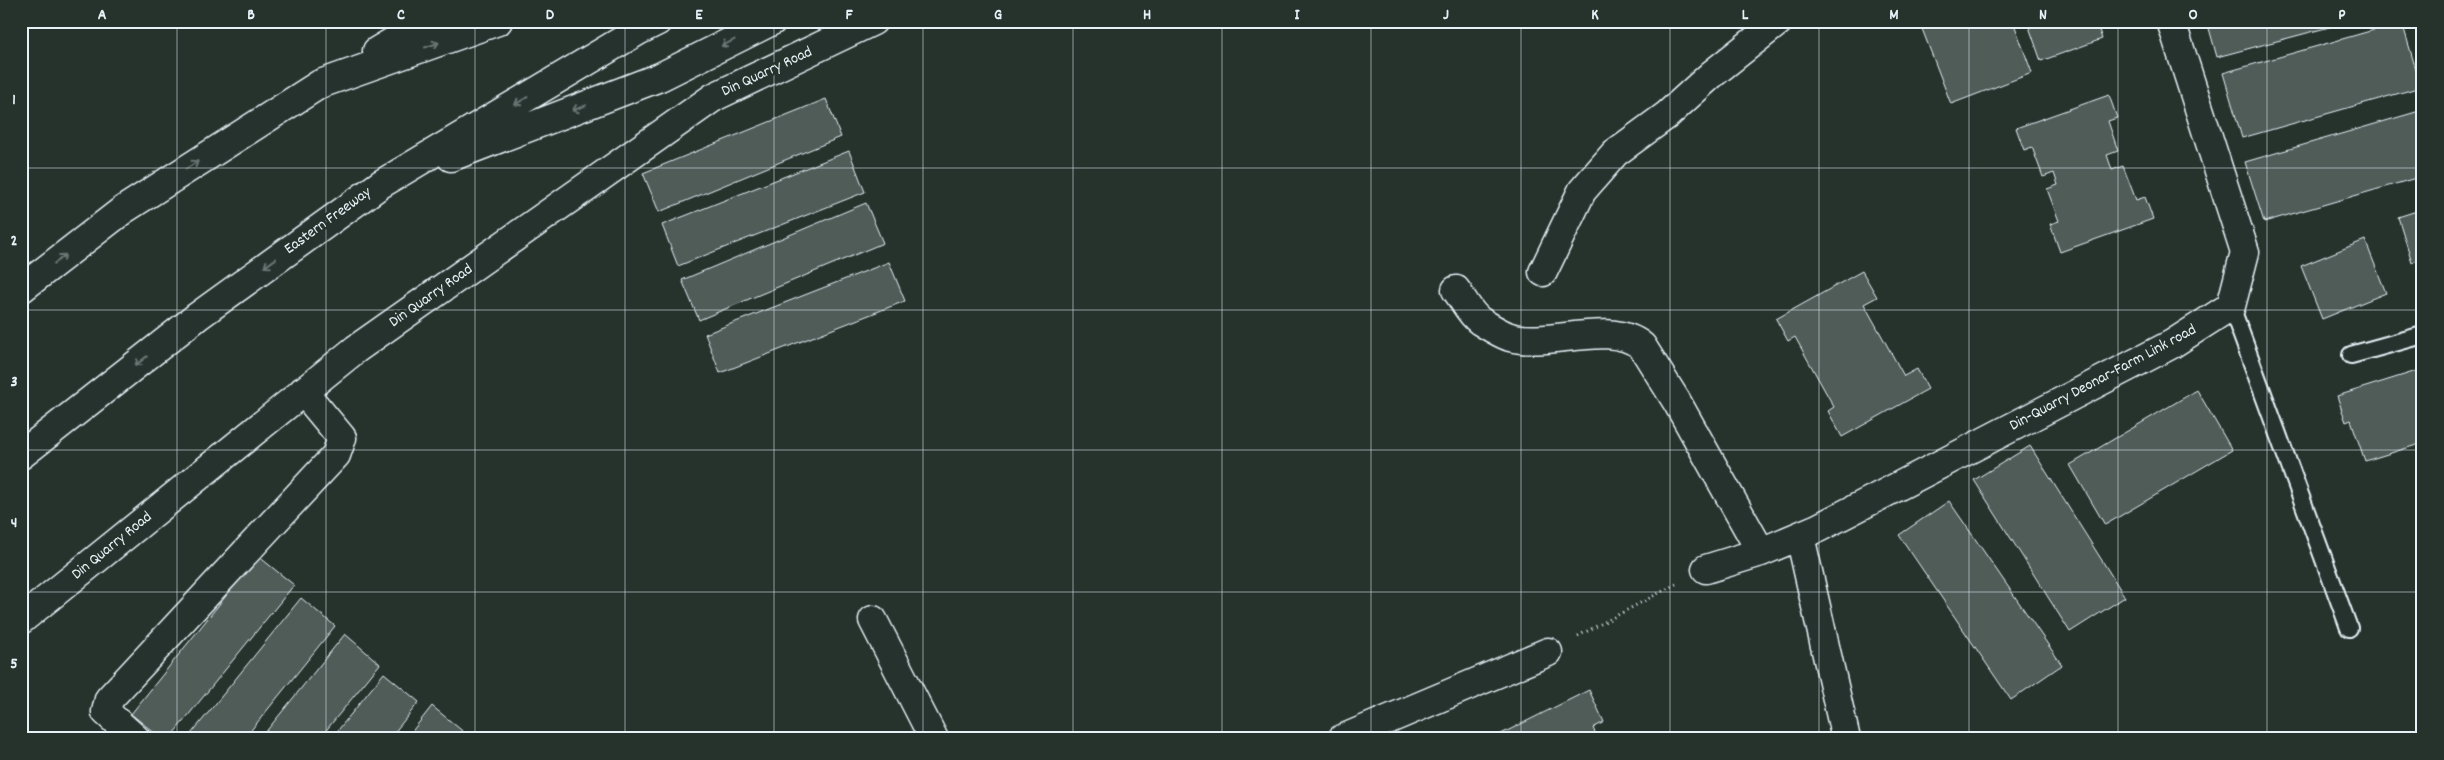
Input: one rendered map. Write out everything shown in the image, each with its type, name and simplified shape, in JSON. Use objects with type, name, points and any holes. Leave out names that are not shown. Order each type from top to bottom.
[{"type":"main road","points":[[21,289],[123,210],[320,84],[428,21]]},
{"type":"main road","points":[[320,84],[498,21]]},
{"type":"main road","points":[[381,184],[660,78],[772,21]]},
{"type":"main road","name":"Din Quarry Road","points":[[21,620],[356,348],[714,97],[873,21]]},
{"type":"main road","points":[[1543,272],[1582,192],[1615,153],[1667,115],[1711,75],[1779,21]]},
{"type":"main road","points":[[2172,21],[2245,252],[2231,306]]},
{"type":"main road","name":"Eastern Freeway","points":[[21,455],[198,316],[381,184],[648,26]]},
{"type":"main road","points":[[1456,290],[1478,320],[1510,337],[1547,340],[1611,335],[1634,340],[1642,346],[1677,402],[1760,552]]},
{"type":"main road","name":"Din-Quarry Deonar-Farm Link road","points":[[1706,569],[1760,552],[1800,536],[2172,344],[2231,306]]},
{"type":"main road","points":[[136,739],[106,712],[109,699],[336,455],[342,438],[303,391]]},
{"type":"main road","points":[[1800,536],[1846,739]]},
{"type":"main road","points":[[873,620],[934,739]]},
{"type":"main road","points":[[1342,739],[1548,652]]},
{"type":"lane","points":[[2231,306],[2349,628]]},
{"type":"lane","points":[[2351,355],[2423,335]]},
{"type":"path","points":[[1548,652],[1706,569]]},
{"type":"building","points":[[1919,21],[2013,21],[2032,73],[1951,104]]},
{"type":"building","points":[[2027,21],[2096,21],[2102,39],[2041,61]]},
{"type":"building","points":[[2207,21],[2352,21],[2217,57]]},
{"type":"building","points":[[2402,22],[2421,87],[2242,138],[2223,73]]},
{"type":"building","points":[[2109,95],[2117,118],[2108,121],[2118,151],[2107,155],[2112,170],[2123,166],[2136,200],[2145,197],[2153,219],[2060,252],[2050,224],[2059,221],[2047,189],[2058,185],[2054,173],[2043,177],[2032,147],[2024,150],[2016,128]]},
{"type":"building","points":[[826,99],[841,137],[659,212],[643,173]]},
{"type":"building","points":[[2423,110],[2423,176],[2264,222],[2245,162]]},
{"type":"building","points":[[849,151],[865,192],[678,266],[662,225]]},
{"type":"building","points":[[866,203],[883,243],[699,320],[682,280]]},
{"type":"building","points":[[2423,209],[2423,259],[2412,262],[2398,217]]},
{"type":"building","points":[[2365,240],[2386,293],[2322,319],[2301,266]]},
{"type":"building","points":[[889,262],[905,301],[720,373],[705,334]]},
{"type":"building","points":[[1862,271],[1877,297],[1864,304],[1904,376],[1917,369],[1928,389],[1842,437],[1828,411],[1834,407],[1795,337],[1788,341],[1776,319]]},
{"type":"building","points":[[2423,369],[2423,443],[2365,461],[2351,420],[2346,422],[2337,396]]},
{"type":"building","points":[[2197,390],[2232,450],[2105,525],[2070,465]]},
{"type":"building","points":[[2030,446],[2125,597],[2070,632],[1974,480]]},
{"type":"building","points":[[1949,501],[2062,665],[2011,700],[1899,535]]},
{"type":"building","points":[[258,556],[294,585],[169,739],[162,739],[131,714]]},
{"type":"building","points":[[301,598],[335,626],[244,739],[187,739]]},
{"type":"building","points":[[345,634],[380,664],[319,739],[260,739]]},
{"type":"building","points":[[384,673],[419,702],[389,739],[331,739]]},
{"type":"building","points":[[1589,690],[1604,722],[1593,728],[1598,739],[1491,739]]},
{"type":"building","points":[[432,706],[466,734],[462,739],[406,739]]}]
